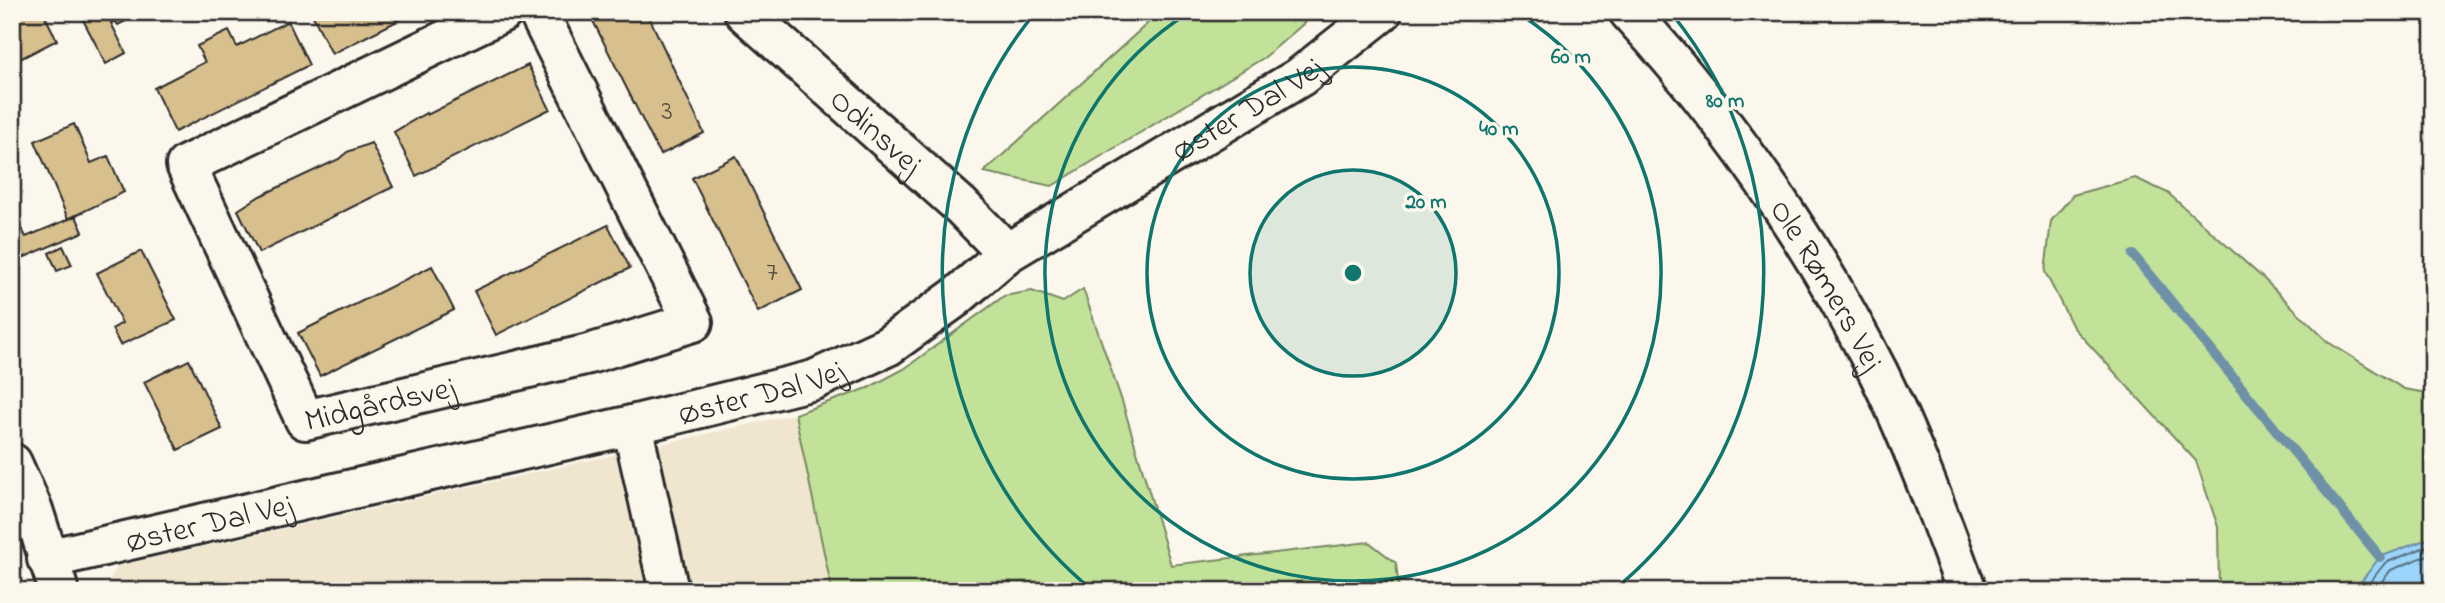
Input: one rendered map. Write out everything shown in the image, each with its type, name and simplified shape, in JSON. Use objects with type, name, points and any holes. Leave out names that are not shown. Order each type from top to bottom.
[{"type":"street","name":"Midgårdsvej","points":[[503,12],[186,165],[305,420],[589,354],[693,322],[538,12]]},
{"type":"street","name":"Odinsvej","points":[[744,12],[961,206],[1007,253]]},
{"type":"street","name":"Øster Dal Vej","points":[[53,575],[814,380],[888,346],[956,298],[1007,253],[1300,77],[1382,12]]},
{"type":"street","name":"Ole Rømers Vej","points":[[1629,12],[1673,60],[1771,187],[1822,272],[1880,376],[1968,591]]},
{"type":"street","points":[[632,425],[669,591]]},
{"type":"street","points":[[12,463],[33,510],[53,575]]},
{"type":"shaded area","points":[[795,414],[832,591],[104,591],[117,566]]},
{"type":"green space","points":[[1160,12],[1317,12],[1265,57],[1052,186],[984,172]]},
{"type":"green space","points":[[2135,178],[2168,193],[2264,279],[2328,342],[2404,389],[2433,394],[2433,537],[2380,557],[2354,591],[2219,591],[2218,527],[2196,461],[2073,327],[2045,272],[2051,221],[2073,195]]},
{"type":"green space","points":[[1083,289],[1122,401],[1171,565],[1369,542],[1396,563],[1399,591],[832,591],[795,414],[868,388],[904,369],[1004,296],[1032,291],[1063,302]]},
{"type":"water","points":[[2433,537],[2433,591],[2354,591],[2380,557]]},
{"type":"building","points":[[12,12],[15,17],[25,12],[43,12],[57,40],[12,63]]},
{"type":"building","points":[[79,12],[143,12],[118,25],[115,21],[111,23],[126,53],[106,64]]},
{"type":"building","points":[[311,12],[415,12],[332,54]]},
{"type":"building","points":[[611,12],[644,12],[651,21],[704,133],[660,155],[593,21]]},
{"type":"building","points":[[288,21],[309,65],[175,132],[154,88],[205,62],[197,46],[229,31],[237,47]]},
{"type":"building","points":[[528,65],[550,109],[416,176],[394,132],[426,113],[427,115]]},
{"type":"building","points":[[74,124],[91,163],[108,156],[124,192],[68,219],[35,141]]},
{"type":"building","points":[[371,143],[393,187],[259,253],[238,210],[260,196],[339,159],[347,152]]},
{"type":"building","points":[[736,156],[802,290],[758,312],[692,178]]},
{"type":"building","points":[[76,216],[83,232],[18,260],[12,247],[12,233],[22,229],[26,237]]},
{"type":"building","points":[[608,225],[630,268],[496,335],[474,291]]},
{"type":"building","points":[[63,246],[72,265],[57,271],[49,253]]},
{"type":"building","points":[[141,251],[176,320],[120,345],[112,329],[122,323],[97,273]]},
{"type":"building","points":[[432,266],[454,310],[320,376],[298,333]]},
{"type":"building","points":[[189,360],[222,429],[178,450],[144,382]]},
{"type":"waterway","points":[[2133,255],[2380,557]]}]
